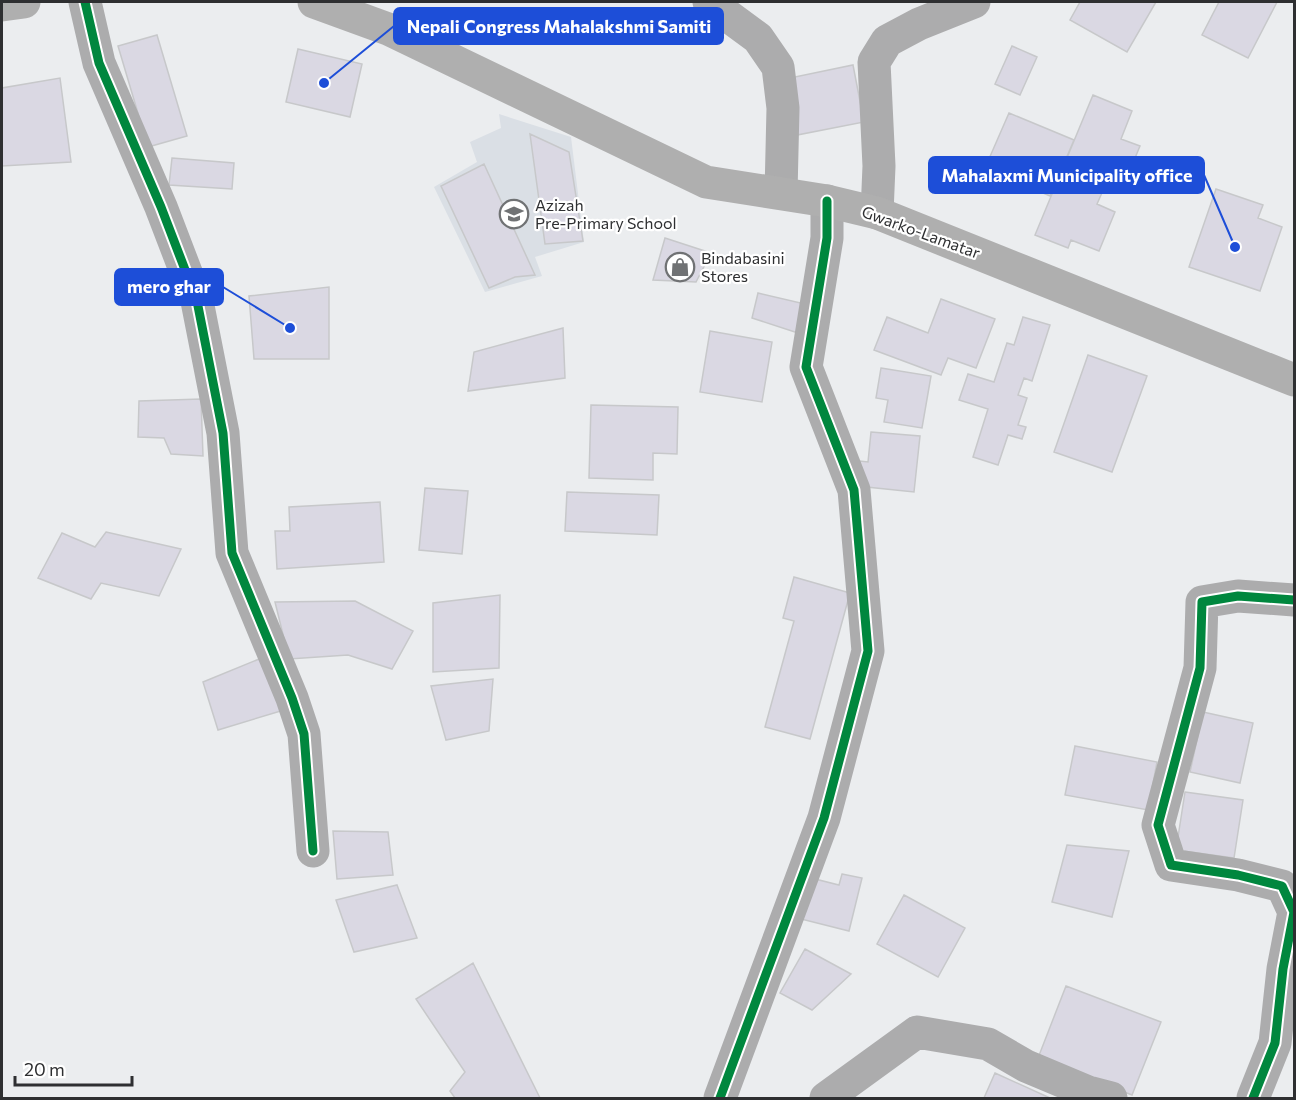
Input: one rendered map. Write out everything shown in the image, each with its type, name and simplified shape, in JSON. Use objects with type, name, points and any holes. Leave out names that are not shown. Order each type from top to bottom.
[{"type":"main road","points":[[2,5],[24,2]]},
{"type":"main road","name":"Gwarko-Lamatar","points":[[314,2],[388,29],[706,182],[827,201],[878,213],[1294,380]]},
{"type":"street","points":[[85,2],[99,63],[162,207],[197,301],[224,433],[232,553],[292,698],[304,734],[313,851]]},
{"type":"street","points":[[709,2],[758,38],[778,67],[783,108],[781,193]]},
{"type":"street","points":[[878,213],[879,166],[874,62],[887,41],[919,24],[974,2]]},
{"type":"street","points":[[720,1098],[824,818],[868,651],[854,490],[806,367],[827,238],[827,201]]},
{"type":"street","points":[[1253,1098],[1275,1043],[1283,969],[1294,912],[1291,890],[1238,874],[1171,865],[1158,825],[1200,668],[1202,602],[1238,596],[1294,600]]},
{"type":"street","points":[[826,1098],[917,1032],[988,1044],[1026,1066],[1088,1092],[1111,1098]]},
{"type":"shaded area","name":"Azizah Pre-Primary School","points":[[499,114],[571,137],[584,242],[535,257],[542,276],[485,292],[434,187],[477,162],[470,142],[501,128]]},
{"type":"building","points":[[1080,2],[1156,2],[1127,52],[1070,20]]},
{"type":"building","points":[[1219,2],[1277,2],[1248,58],[1202,35]]},
{"type":"building","points":[[157,35],[187,136],[148,147],[118,46]]},
{"type":"building","points":[[1012,46],[1037,57],[1020,95],[995,84]]},
{"type":"building","points":[[298,49],[362,64],[350,117],[286,102]]},
{"type":"building","points":[[853,65],[864,122],[797,135],[785,79]]},
{"type":"building","points":[[60,78],[71,162],[2,166],[2,88]]},
{"type":"building","points":[[1093,95],[1132,111],[1121,139],[1140,146],[1125,182],[1109,177],[1097,204],[1115,212],[1099,251],[1071,240],[1068,248],[1035,235]]},
{"type":"building","points":[[1009,113],[1074,140],[1050,196],[985,168]]},
{"type":"building","points":[[530,134],[569,152],[583,241],[545,244]]},
{"type":"building","points":[[172,158],[234,163],[232,189],[169,185]]},
{"type":"building","points":[[484,164],[535,275],[515,277],[489,288],[441,186]]},
{"type":"building","points":[[1216,189],[1263,205],[1258,218],[1282,227],[1260,291],[1189,267]]},
{"type":"building","name":"Bindabasini Stores","points":[[665,238],[711,253],[696,282],[653,280]]},
{"type":"building","points":[[329,287],[329,359],[254,359],[249,296]]},
{"type":"building","points":[[758,293],[805,304],[798,333],[752,318]]},
{"type":"building","points":[[941,299],[995,319],[976,368],[948,358],[941,375],[874,350],[887,317],[928,333]]},
{"type":"building","points":[[1023,317],[1050,325],[1032,381],[1024,378],[1018,395],[1027,398],[1018,425],[1026,427],[1022,439],[1008,435],[998,465],[973,457],[988,409],[959,400],[968,374],[994,382],[1007,343],[1014,345]]},
{"type":"building","points":[[563,328],[565,378],[468,391],[474,352]]},
{"type":"building","points":[[710,331],[772,342],[762,402],[700,392]]},
{"type":"building","points":[[1088,355],[1147,376],[1112,472],[1054,452]]},
{"type":"building","points":[[881,368],[931,376],[922,428],[884,422],[888,400],[876,398]]},
{"type":"building","points":[[201,399],[203,456],[171,454],[164,438],[138,437],[139,401]]},
{"type":"building","points":[[591,405],[678,407],[677,454],[653,453],[653,480],[589,478]]},
{"type":"building","points":[[871,432],[920,436],[914,492],[857,486],[860,461],[868,462]]},
{"type":"building","points":[[425,488],[468,491],[462,554],[419,550]]},
{"type":"building","points":[[567,492],[659,495],[657,535],[565,531]]},
{"type":"building","points":[[380,502],[384,562],[277,569],[275,531],[290,531],[289,507]]},
{"type":"building","points":[[106,532],[181,549],[159,596],[101,583],[91,599],[38,578],[62,533],[95,547]]},
{"type":"building","points":[[794,577],[850,593],[810,739],[765,727],[794,621],[783,618]]},
{"type":"building","points":[[500,595],[499,668],[433,672],[433,603]]},
{"type":"building","points":[[355,601],[413,631],[392,669],[348,655],[289,659],[275,602]]},
{"type":"building","points":[[264,657],[284,710],[218,730],[203,682]]},
{"type":"building","points":[[493,679],[489,731],[446,740],[431,686]]},
{"type":"building","points":[[1203,712],[1253,723],[1240,783],[1190,772]]},
{"type":"building","points":[[1075,746],[1157,762],[1148,810],[1065,795]]},
{"type":"building","points":[[1185,792],[1243,800],[1234,858],[1176,850]]},
{"type":"building","points":[[333,831],[388,832],[393,875],[337,879]]},
{"type":"building","points":[[1067,845],[1129,851],[1112,917],[1052,902]]},
{"type":"building","points":[[842,874],[862,878],[849,931],[801,919],[811,878],[839,885]]},
{"type":"building","points":[[397,885],[417,938],[354,952],[336,900]]},
{"type":"building","points":[[904,895],[965,928],[938,977],[877,944]]},
{"type":"building","points":[[805,949],[851,974],[812,1010],[780,993]]},
{"type":"building","points":[[473,963],[540,1098],[455,1098],[450,1091],[465,1072],[416,999]]},
{"type":"building","points":[[1066,986],[1161,1022],[1132,1095],[1038,1058]]},
{"type":"building","points":[[995,1073],[1050,1098],[984,1098]]},
{"type":"cycle path","points":[[85,2],[99,63],[161,207],[197,301],[223,433],[232,553],[292,698],[304,734],[313,851]]},
{"type":"cycle path","points":[[720,1098],[824,818],[868,651],[854,490],[806,367],[827,238],[827,201]]},
{"type":"cycle path","points":[[1253,1098],[1275,1043],[1283,969],[1294,912],[1282,886],[1238,875],[1171,865],[1158,825],[1200,668],[1202,602],[1238,596],[1294,600]]},
{"type":"place","name":"Nepali Congress Mahalakshmi Samiti","points":[[324,83]]},
{"type":"place","name":"Azizah Pre-Primary School","points":[[514,214]]},
{"type":"place","name":"Mahalaxmi Municipality office","points":[[1235,247]]},
{"type":"place","name":"Bindabasini Stores","points":[[680,267]]},
{"type":"place","name":"mero ghar","points":[[290,328]]}]
